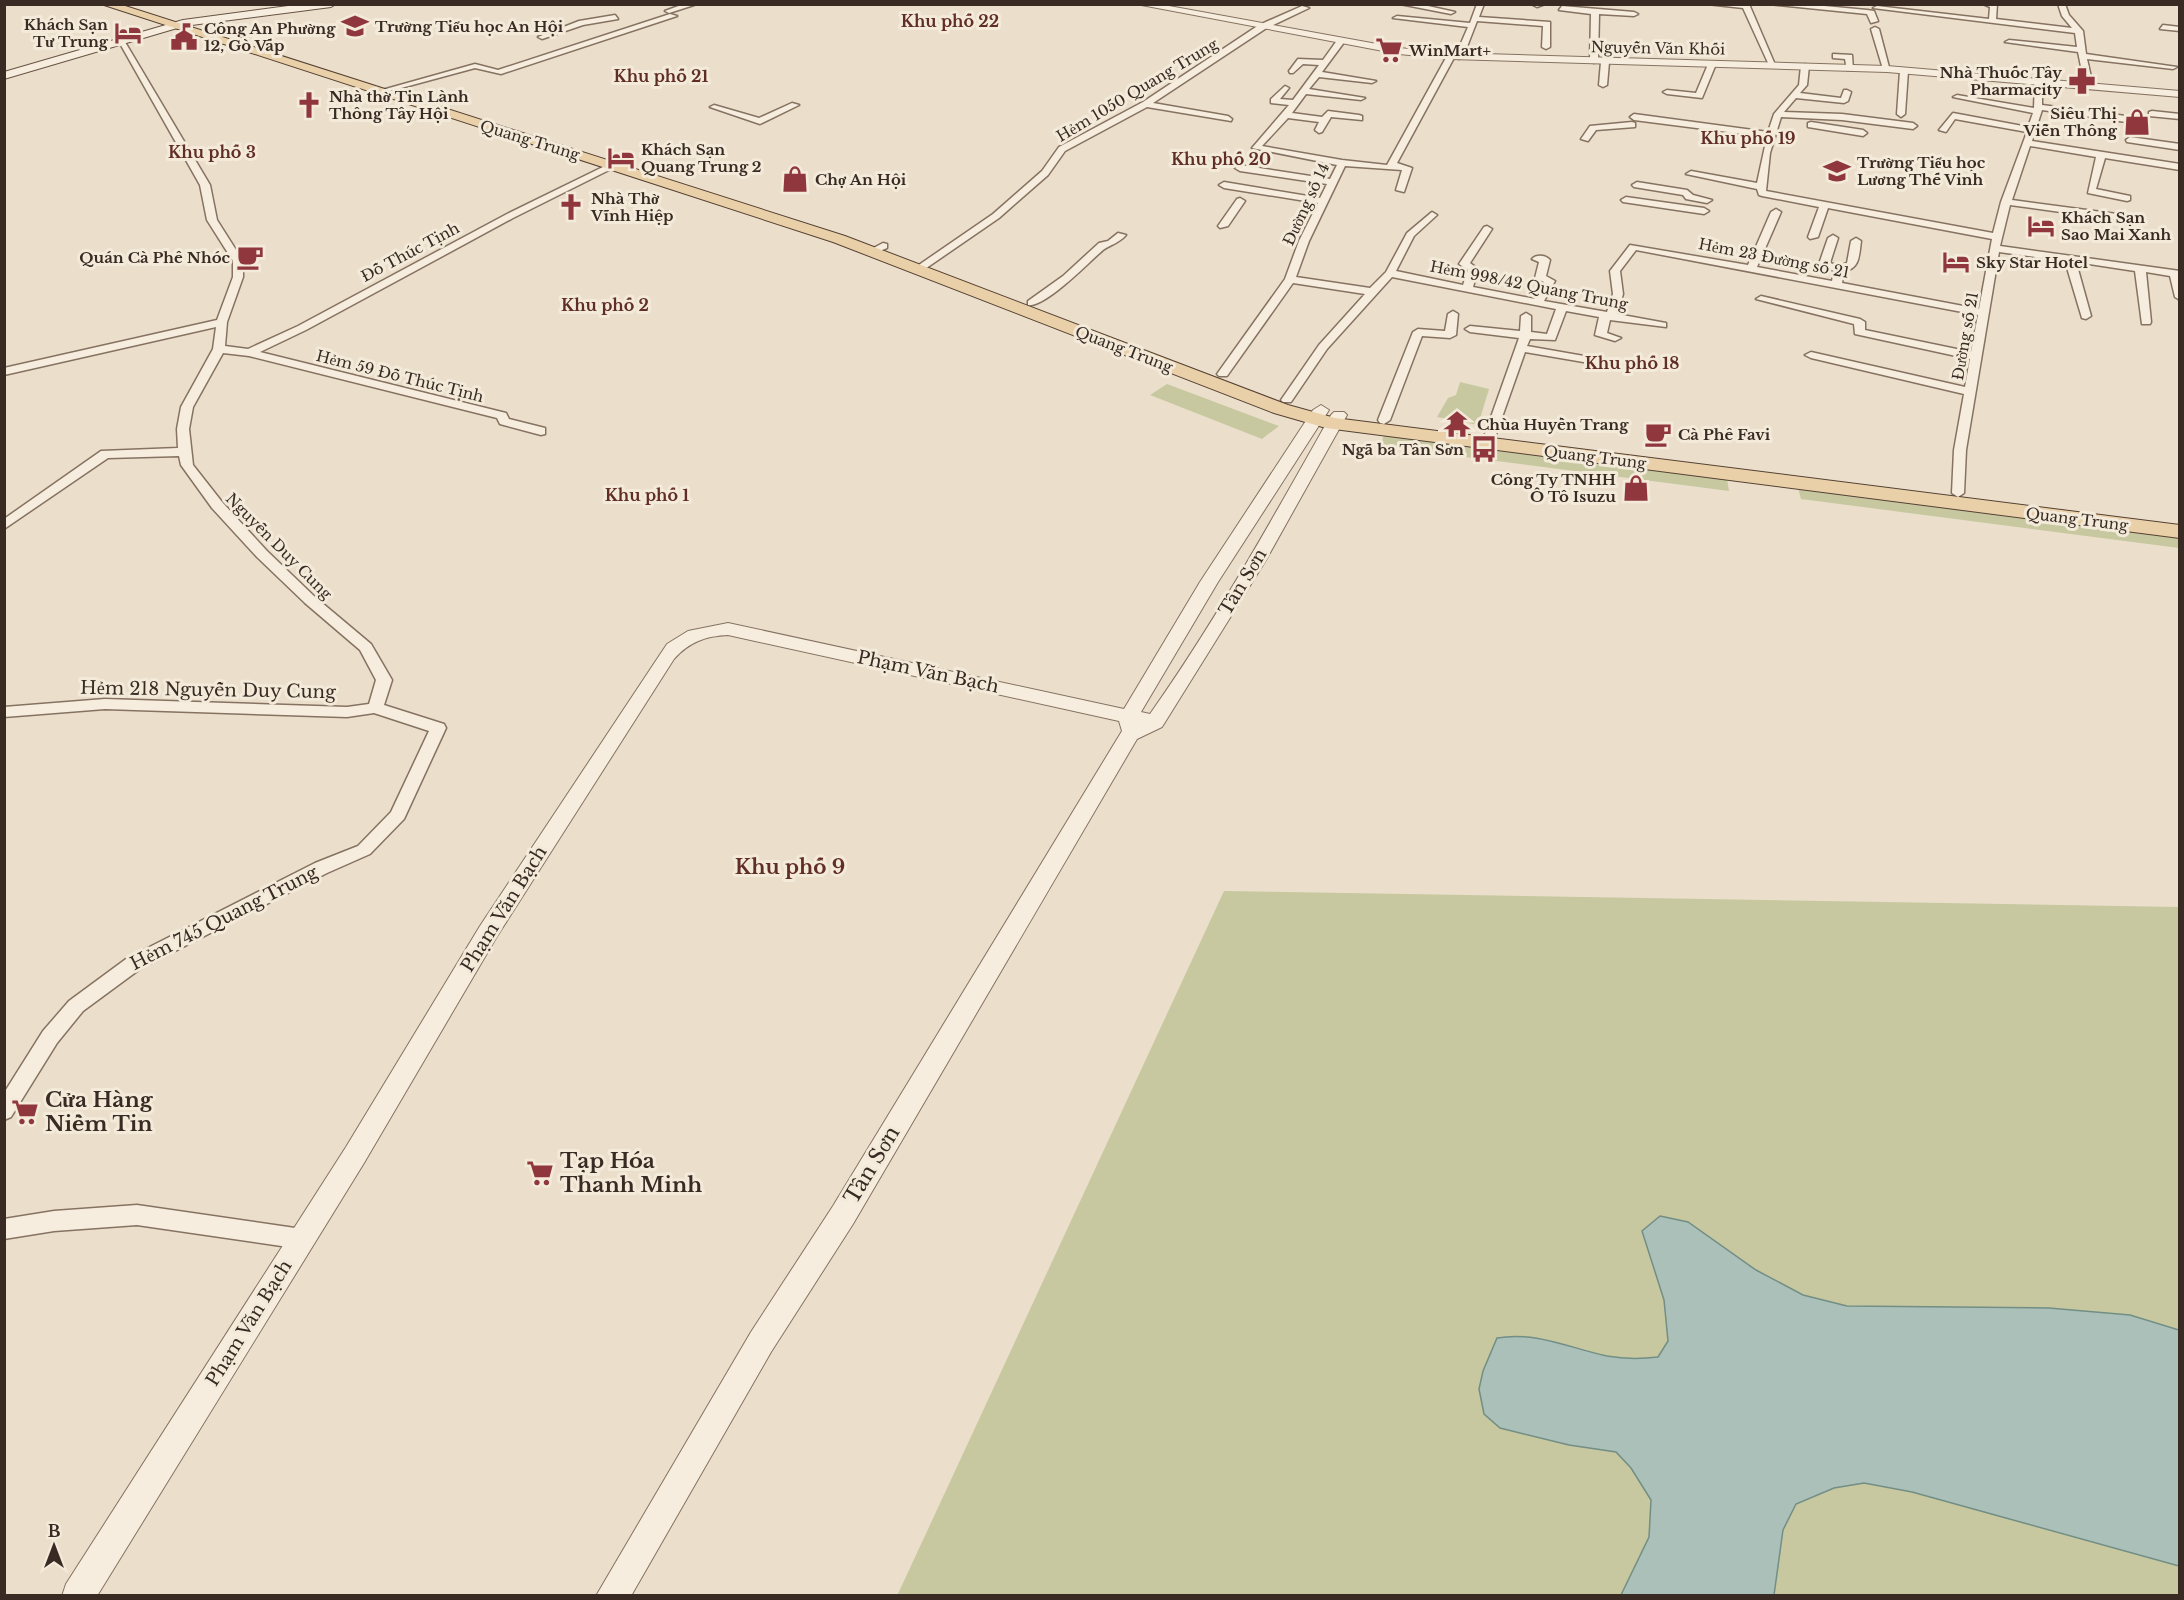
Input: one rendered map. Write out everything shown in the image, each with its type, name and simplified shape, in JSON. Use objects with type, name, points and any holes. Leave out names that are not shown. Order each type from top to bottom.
[{"type":"main road","name":"Quang Trung","points":[[106,4],[560,146],[766,207],[878,248],[1281,409],[1327,417],[1958,499],[2180,532]]},
{"type":"main road","name":"Quang Trung","points":[[131,4],[180,26]]},
{"type":"main road","points":[[4,76],[180,26],[331,4]]},
{"type":"main road","name":"Quang Trung","points":[[560,146],[878,248]]},
{"type":"main road","name":"Quang Trung","points":[[923,266],[1032,303],[1223,374],[1327,417],[1384,420],[1761,473]]},
{"type":"main road","name":"Quang Trung","points":[[1958,499],[2180,521]]},
{"type":"street","points":[[623,4],[629,4]]},
{"type":"street","points":[[385,91],[475,66],[498,72],[671,14],[690,5],[688,4]]},
{"type":"street","name":"Nguyễn Văn Khối","points":[[1140,4],[1399,51],[1455,56],[1887,69],[1953,79],[2039,81],[2180,94]]},
{"type":"street","points":[[1403,4],[1474,20]]},
{"type":"street","points":[[1401,190],[1407,168],[1391,165],[1455,56],[1481,4]]},
{"type":"street","points":[[1537,5],[1542,4]]},
{"type":"street","points":[[1710,4],[1746,5],[1773,65]]},
{"type":"street","points":[[1772,4],[1871,13],[1887,69]]},
{"type":"street","points":[[2061,4],[2066,16],[2079,31],[2081,53],[2089,86]]},
{"type":"street","points":[[1991,5],[1992,20]]},
{"type":"street","points":[[1879,6],[2079,31]]},
{"type":"street","name":"Hẻm 1050 Quang Trung","points":[[923,266],[996,216],[1045,173],[1062,149],[1146,104],[1262,27],[1305,8]]},
{"type":"street","points":[[1562,8],[1595,12],[1615,9],[1634,14]]},
{"type":"street","points":[[1594,61],[1595,12]]},
{"type":"street","points":[[1546,47],[1547,15]]},
{"type":"street","points":[[552,41],[542,37],[581,24],[615,17]]},
{"type":"street","points":[[1397,18],[1518,22],[1519,28],[1547,27]]},
{"type":"street","points":[[2162,28],[2180,29]]},
{"type":"street","points":[[2006,32],[2011,51]]},
{"type":"street","points":[[1341,41],[1286,115],[1256,148],[1342,163]]},
{"type":"street","name":"Nguyễn Duy Cung","points":[[121,42],[206,184],[212,220],[238,261],[238,277],[222,322],[219,349],[187,407],[183,429],[187,465],[217,505],[262,554],[310,600],[366,647],[384,680],[375,708]]},
{"type":"street","points":[[2009,42],[2173,68]]},
{"type":"street","points":[[562,45],[572,49]]},
{"type":"street","points":[[1836,56],[1849,57],[1850,68]]},
{"type":"street","points":[[1293,71],[1301,61],[1325,63]]},
{"type":"street","points":[[1603,85],[1605,62]]},
{"type":"street","points":[[1667,92],[1699,96],[1712,64]]},
{"type":"street","points":[[1762,190],[1778,114],[1803,85],[1805,66]]},
{"type":"street","points":[[2160,66],[2165,78]]},
{"type":"street","points":[[1901,114],[1904,70]]},
{"type":"street","points":[[1317,74],[1374,78],[1367,89]]},
{"type":"street","name":"Đường số 21","points":[[1958,499],[1960,450],[1996,243],[2006,202],[2038,109],[2039,81]]},
{"type":"street","points":[[1285,88],[1274,101],[1295,103]]},
{"type":"street","points":[[1304,91],[1362,98]]},
{"type":"street","points":[[1795,95],[1844,101],[1847,92]]},
{"type":"street","points":[[1958,97],[2126,119]]},
{"type":"street","points":[[1963,110],[1986,102]]},
{"type":"street","points":[[1146,104],[1228,119]]},
{"type":"street","points":[[714,107],[760,121],[795,105]]},
{"type":"street","points":[[1319,130],[1328,114],[1359,118]]},
{"type":"street","points":[[1778,114],[1842,117],[1912,126]]},
{"type":"street","points":[[1286,115],[1325,120]]},
{"type":"street","points":[[1790,115],[1796,123],[1863,133]]},
{"type":"street","points":[[2152,115],[2180,117]]},
{"type":"street","points":[[1943,130],[1953,116],[1978,124],[2032,130]]},
{"type":"street","points":[[1584,139],[1593,128],[1633,121],[1772,135]]},
{"type":"street","points":[[2130,140],[2180,147]]},
{"type":"street","points":[[2027,143],[2177,166],[2180,152]]},
{"type":"street","points":[[2101,155],[2091,190],[2127,198]]},
{"type":"street","name":"Đường số 14","points":[[1223,374],[1290,279],[1304,242],[1342,163],[1386,168],[1391,165]]},
{"type":"street","name":"Đỗ Thúc Tịnh","points":[[249,353],[302,328],[510,216],[614,165]]},
{"type":"street","points":[[1240,168],[1331,182]]},
{"type":"street","points":[[1691,174],[1996,243],[2069,257],[2177,273],[2180,297]]},
{"type":"street","points":[[1224,185],[1324,201]]},
{"type":"street","points":[[1636,185],[1687,193],[1689,197],[1707,200]]},
{"type":"street","points":[[1223,225],[1240,201]]},
{"type":"street","points":[[1626,201],[1704,212]]},
{"type":"street","points":[[2006,202],[2132,219]]},
{"type":"street","points":[[1813,237],[1825,204]]},
{"type":"street","points":[[1751,269],[1776,212]]},
{"type":"street","points":[[1287,400],[1323,347],[1390,273],[1410,235],[1432,215]]},
{"type":"street","points":[[1467,288],[1473,269],[1464,264],[1487,229]]},
{"type":"street","points":[[1032,303],[1067,278],[1103,245],[1111,244],[1121,235]]},
{"type":"street","points":[[1833,238],[1824,264],[1839,269],[1847,268],[1852,264],[1856,241]]},
{"type":"street","name":"Hẻm 23 Đường số 21","points":[[1608,316],[1618,294],[1615,271],[1634,247],[1984,313]]},
{"type":"street","points":[[2069,257],[2086,316]]},
{"type":"street","points":[[1537,259],[1545,260],[1540,278],[1550,281],[1538,303]]},
{"type":"street","points":[[2140,267],[2146,322]]},
{"type":"street","points":[[1837,285],[1839,269]]},
{"type":"street","name":"Hẻm 998/42 Quang Trung","points":[[1390,273],[1562,308],[1662,325]]},
{"type":"street","points":[[1290,279],[1374,292]]},
{"type":"street","points":[[1761,299],[1860,322],[1859,332],[1977,357]]},
{"type":"street","points":[[1523,342],[1551,338],[1562,308]]},
{"type":"street","points":[[1384,420],[1418,332],[1450,335],[1453,314]]},
{"type":"street","points":[[1491,434],[1523,342],[1526,316]]},
{"type":"street","points":[[1608,316],[1601,335],[1615,338]]},
{"type":"street","points":[[4,372],[222,322]]},
{"type":"street","points":[[1470,329],[1601,362]]},
{"type":"street","points":[[219,349],[249,353]]},
{"type":"street","name":"Hẻm 59 Đỗ Thúc Tịnh","points":[[249,353],[502,416],[504,422],[541,431]]},
{"type":"street","points":[[1811,355],[1971,392]]},
{"type":"street","name":"Tân Sơn","points":[[1138,724],[1257,560],[1327,417]]},
{"type":"street","name":"Tân Sơn","points":[[612,1596],[761,1342],[843,1215],[1138,724],[1209,582],[1327,417]]},
{"type":"street","points":[[4,525],[105,454],[184,452]]},
{"type":"street","name":"Phạm Văn Bạch","points":[[78,1596],[355,1155],[488,932],[667,655],[685,638],[704,632],[728,629],[1138,724]]},
{"type":"street","name":"Hẻm 218 Nguyễn Duy Cung","points":[[4,712],[105,704],[347,712],[375,708]]},
{"type":"street","name":"Hẻm 745 Quang Trung","points":[[4,1111],[50,1036],[76,1006],[133,964],[321,868],[363,850],[398,815],[438,728],[375,708]]},
{"type":"street","points":[[4,1229],[54,1221],[137,1215],[302,1239]]},
{"type":"green space","points":[[1460,382],[1489,389],[1478,425],[1437,417],[1448,398],[1456,395]]},
{"type":"green space","points":[[1167,384],[1279,426],[1262,439],[1150,395]]},
{"type":"green space","points":[[1384,435],[1727,479],[1729,491],[1380,446]]},
{"type":"green space","points":[[1798,488],[2179,537],[2179,548],[1801,499]]},
{"type":"green space","points":[[1224,891],[2179,907],[2179,1595],[897,1596]]},
{"type":"shaded area","points":[[1660,1216],[1688,1222],[1756,1270],[1803,1295],[1847,1306],[2049,1308],[2130,1315],[2179,1330],[2179,1566],[1912,1492],[1864,1483],[1834,1488],[1796,1504],[1783,1530],[1774,1595],[1621,1595],[1649,1537],[1651,1500],[1631,1468],[1616,1452],[1569,1445],[1500,1428],[1484,1414],[1479,1389],[1483,1371],[1497,1338],[1511,1336],[1552,1341],[1613,1357],[1658,1357],[1668,1341],[1664,1300],[1642,1231]]},
{"type":"place","name":"Trường Tiểu học An Hội","points":[[355,26]]},
{"type":"place","name":"Khách Sạn Tư Trung","points":[[128,33]]},
{"type":"place","name":"Công An Phường 12, Gò Vấp","points":[[184,37]]},
{"type":"place","name":"WinMart+","points":[[1389,50]]},
{"type":"place","name":"Nhà Thuốc Tây Pharmacity","points":[[2082,81]]},
{"type":"place","name":"Nhà thờ Tin Lành Thông Tây Hội","points":[[309,105]]},
{"type":"place","name":"Siêu Thị Viễn Thông","points":[[2137,122]]},
{"type":"place","name":"Khách Sạn Quang Trung 2","points":[[621,158]]},
{"type":"place","name":"Trường Tiểu học Lương Thế Vinh","points":[[1837,171]]},
{"type":"place","name":"Chợ An Hội","points":[[795,179]]},
{"type":"place","name":"Nhà Thờ Vĩnh Hiệp","points":[[571,207]]},
{"type":"place","name":"Khách Sạn Sao Mai Xanh","points":[[2041,226]]},
{"type":"place","name":"Quán Cà Phê Nhóc","points":[[250,257]]},
{"type":"place","name":"Sky Star Hotel","points":[[1956,262]]},
{"type":"place","name":"Chùa Huyền Trang","points":[[1457,424]]},
{"type":"place","name":"Cà Phê Favi","points":[[1658,434]]},
{"type":"place","name":"Ngã ba Tân Sơn","points":[[1484,449]]},
{"type":"place","name":"Công Ty TNHH Ô Tô Isuzu","points":[[1636,488]]},
{"type":"place","name":"Cửa Hàng Niềm Tin","points":[[25,1112]]},
{"type":"place","name":"Tạp Hóa Thanh Minh","points":[[540,1173]]},
{"type":"district","name":"Khu phố 22","points":[[950,21]]},
{"type":"district","name":"Khu phố 21","points":[[661,76]]},
{"type":"district","name":"Khu phố 19","points":[[1748,138]]},
{"type":"district","name":"Khu phố 3","points":[[212,152]]},
{"type":"district","name":"Khu phố 20","points":[[1221,159]]},
{"type":"district","name":"Khu phố 2","points":[[605,305]]},
{"type":"district","name":"Khu phố 18","points":[[1632,363]]},
{"type":"district","name":"Khu phố 1","points":[[647,495]]},
{"type":"district","name":"Khu phố 9","points":[[790,867]]}]
